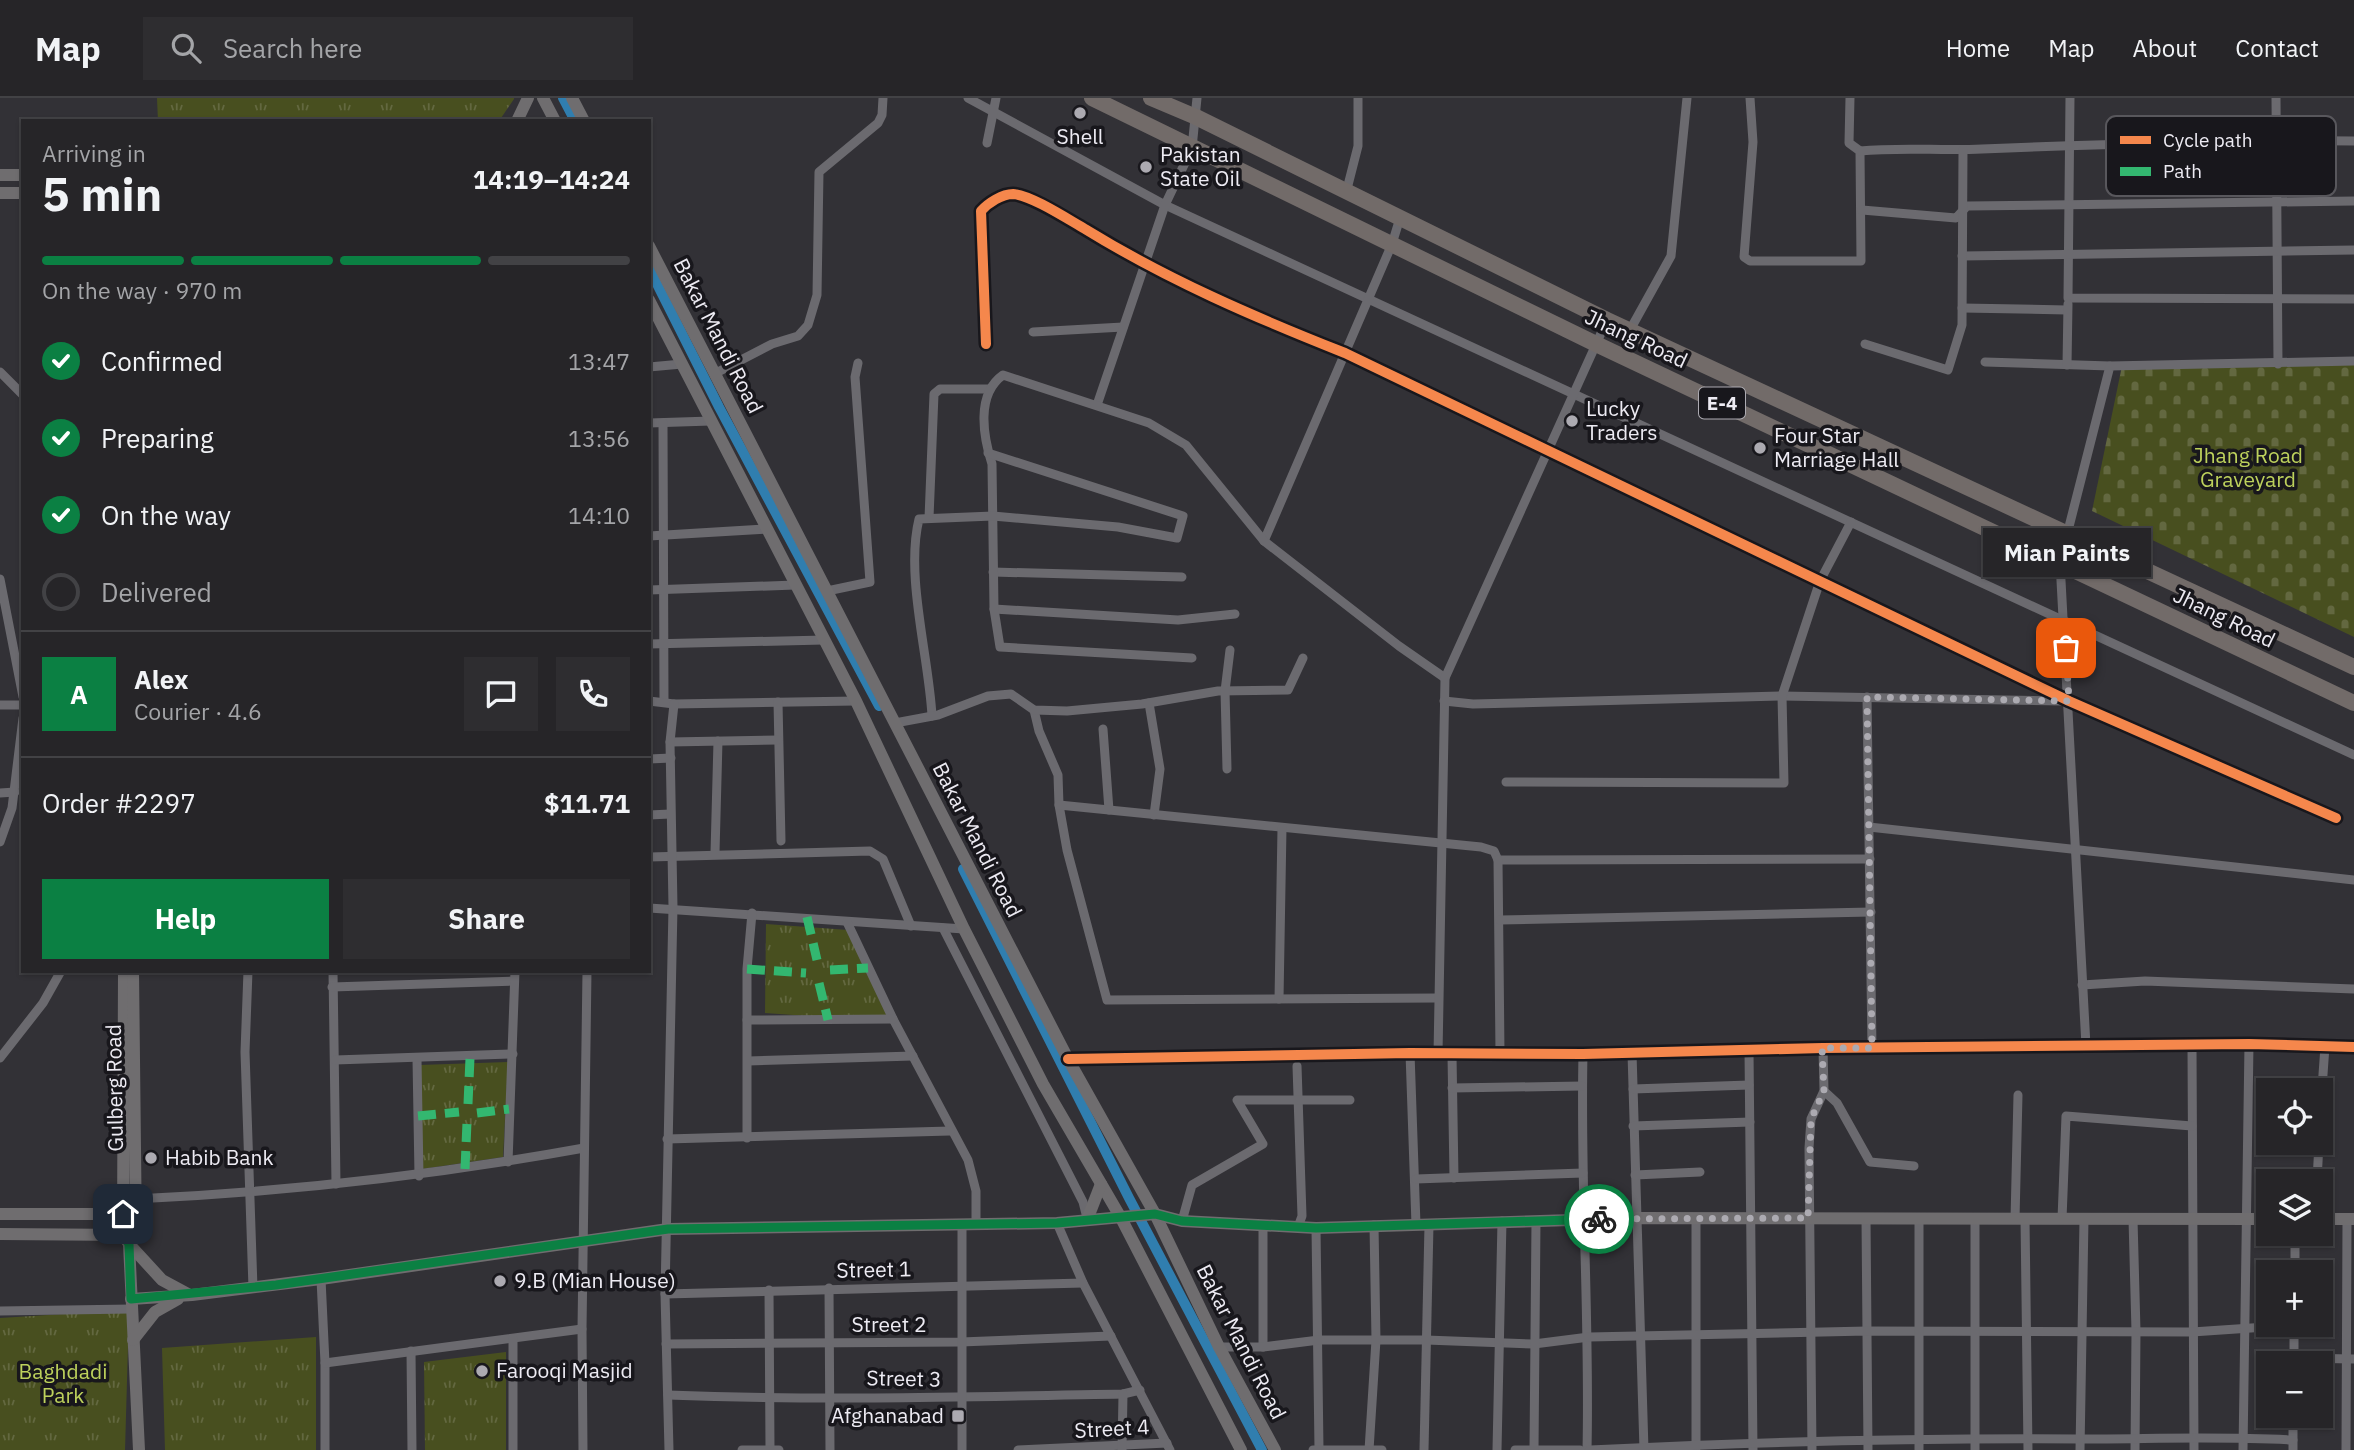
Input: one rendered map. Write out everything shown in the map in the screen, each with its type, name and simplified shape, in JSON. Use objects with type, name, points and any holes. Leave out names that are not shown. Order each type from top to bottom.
[{"type":"highway","name":"Jhang Road","points":[[1092,98],[1596,344],[2354,703]]},
{"type":"highway","name":"Jhang Road","points":[[1152,98],[1196,117],[1607,320],[2354,667]]},
{"type":"main road","points":[[518,119],[528,98]]},
{"type":"main road","points":[[543,98],[554,119]]},
{"type":"main road","points":[[572,98],[583,119]]},
{"type":"main road","points":[[0,175],[21,175]]},
{"type":"main road","points":[[0,193],[21,193]]},
{"type":"main road","name":"Bakar Mandi Road","points":[[651,250],[1068,1059],[1275,1450]]},
{"type":"main road","points":[[652,313],[682,364],[856,701],[964,929],[1043,1084],[1101,1184],[1127,1217],[1241,1450]]},
{"type":"main road","points":[[777,549],[800,537]]},
{"type":"main road","name":"Gulberg Road","points":[[124,973],[131,1304],[139,1450]]},
{"type":"main road","name":"Gulberg Road","points":[[129,1214],[135,1199],[132,973]]},
{"type":"main road","points":[[1087,1220],[1101,1184]]},
{"type":"main road","points":[[0,1214],[129,1214]]},
{"type":"main road","points":[[131,1304],[668,1229],[962,1226],[1057,1223],[1152,1214],[1182,1221],[1316,1228],[1636,1218],[2256,1219]]},
{"type":"main road","points":[[0,1234],[129,1238],[162,1280],[192,1295]]},
{"type":"main road","points":[[133,1340],[162,1306],[192,1295]]},
{"type":"street","points":[[716,373],[772,344],[798,336],[806,328],[817,295],[820,172],[878,123],[882,115],[883,98]]},
{"type":"street","points":[[968,98],[1166,205],[2354,755]]},
{"type":"street","points":[[987,142],[996,98]]},
{"type":"street","points":[[1097,405],[1166,205],[1192,148],[1197,98]]},
{"type":"street","points":[[1346,193],[1358,146],[1358,98]]},
{"type":"street","points":[[1630,330],[1671,256],[1687,98]]},
{"type":"street","points":[[1750,98],[1754,142],[1744,257],[1750,261],[1861,261],[1860,151]]},
{"type":"street","points":[[1850,98],[1849,143],[1860,151],[1907,147],[1963,150],[2106,144]]},
{"type":"street","points":[[2067,365],[2070,98]]},
{"type":"street","points":[[2276,98],[2277,116]]},
{"type":"street","points":[[2336,141],[2354,141]]},
{"type":"street","points":[[1865,344],[1948,370],[1962,325],[1963,150]]},
{"type":"street","points":[[986,344],[981,211],[1001,197],[1013,194],[1040,205],[1146,266],[1240,312],[1345,353],[2069,701],[2336,818]]},
{"type":"street","points":[[2277,364],[2279,196]]},
{"type":"street","points":[[1862,210],[1956,218],[1967,206],[2354,201]]},
{"type":"street","points":[[1264,541],[1392,244],[1400,218]]},
{"type":"street","points":[[1962,256],[2354,250]]},
{"type":"street","points":[[2068,298],[2354,299]]},
{"type":"street","points":[[1962,308],[2067,310]]},
{"type":"street","points":[[1438,1054],[1445,678],[1607,320]]},
{"type":"street","points":[[1033,332],[1123,327]]},
{"type":"street","points":[[1984,362],[2109,366],[2354,361]]},
{"type":"street","points":[[827,591],[870,582],[855,377],[858,363]]},
{"type":"street","points":[[651,367],[682,364]]},
{"type":"street","points":[[2087,1046],[2060,562],[2109,366]]},
{"type":"street","points":[[0,372],[21,393]]},
{"type":"street","points":[[1192,658],[1000,647],[994,609],[992,464],[985,430],[986,397],[1003,375],[1149,423],[1186,445],[1264,541],[1317,579],[1388,638],[1445,678]]},
{"type":"street","points":[[929,518],[934,394],[940,389],[990,389]]},
{"type":"street","points":[[651,423],[711,421]]},
{"type":"street","points":[[663,422],[665,536],[661,590],[664,701]]},
{"type":"street","points":[[932,716],[930,675],[922,645],[917,592],[919,519],[993,516],[1118,527],[1177,538],[1184,516],[988,453]]},
{"type":"street","points":[[1506,782],[1784,783],[1782,695],[1819,581],[1851,522]]},
{"type":"street","points":[[651,536],[766,529]]},
{"type":"street","points":[[993,572],[1182,577]]},
{"type":"street","points":[[0,579],[21,687]]},
{"type":"street","points":[[651,590],[795,585]]},
{"type":"street","points":[[994,609],[1178,620],[1235,614]]},
{"type":"street","points":[[651,644],[824,640]]},
{"type":"street","points":[[1227,769],[1225,691],[1230,650]]},
{"type":"street","points":[[895,723],[932,716],[988,696],[1011,694],[1034,710],[1067,711],[1149,703],[1225,691],[1288,690],[1303,659]]},
{"type":"street","points":[[1444,701],[1473,704],[1782,695],[2069,701]]},
{"type":"street","points":[[1867,697],[1872,1048]]},
{"type":"street","points":[[651,701],[674,704],[856,701]]},
{"type":"street","points":[[778,702],[781,841]]},
{"type":"street","points":[[1149,703],[1160,769],[1154,815]]},
{"type":"street","points":[[669,1450],[665,1294],[673,907],[670,741],[674,704]]},
{"type":"street","points":[[0,705],[21,705]]},
{"type":"street","points":[[1034,710],[1039,731],[1058,775],[1059,805],[1067,850],[1107,1000],[1437,998]]},
{"type":"street","points":[[1103,729],[1109,810]]},
{"type":"street","points":[[0,842],[15,792],[21,736]]},
{"type":"street","points":[[670,741],[778,740]]},
{"type":"street","points":[[715,853],[718,741]]},
{"type":"street","points":[[651,759],[671,758]]},
{"type":"street","points":[[0,793],[15,792]]},
{"type":"street","points":[[1059,805],[1482,847],[1494,851],[1498,860],[1500,920],[1500,1053]]},
{"type":"street","points":[[651,815],[670,814]]},
{"type":"street","points":[[1869,827],[2354,880]]},
{"type":"street","points":[[1279,999],[1282,828]]},
{"type":"street","points":[[651,857],[715,853],[870,851],[883,859],[911,926]]},
{"type":"street","points":[[1498,860],[1870,859]]},
{"type":"street","points":[[651,908],[673,907],[964,929]]},
{"type":"street","points":[[1500,920],[1871,912]]},
{"type":"street","points":[[747,1138],[747,969],[752,913]]},
{"type":"street","points":[[847,922],[972,1174],[976,1225]]},
{"type":"street","points":[[943,928],[1083,1202],[1087,1220]]},
{"type":"street","points":[[0,1058],[43,1003],[60,973]]},
{"type":"street","points":[[248,973],[246,1052],[253,1288]]},
{"type":"street","points":[[332,973],[336,1184]]},
{"type":"street","points":[[583,1450],[587,973]]},
{"type":"street","points":[[332,987],[514,976],[508,1162]]},
{"type":"street","points":[[2082,985],[2145,981],[2354,989]]},
{"type":"street","points":[[747,1020],[893,1019]]},
{"type":"street","points":[[1068,1059],[1409,1053],[1583,1054],[1822,1048],[2192,1047],[2249,1044],[2354,1047]]},
{"type":"street","points":[[2243,1450],[2249,1044]]},
{"type":"street","points":[[2323,1078],[2325,1046]]},
{"type":"street","points":[[2192,1047],[2190,1219],[2194,1450]]},
{"type":"street","points":[[1812,1445],[1808,1218],[1811,1119],[1824,1091],[1822,1048]]},
{"type":"street","points":[[1749,1051],[1753,1446]]},
{"type":"street","points":[[1409,1053],[1416,1179],[1422,1225],[1426,1340],[1424,1450]]},
{"type":"street","points":[[1632,1053],[1644,1449]]},
{"type":"street","points":[[335,1060],[513,1054]]},
{"type":"street","points":[[1583,1054],[1583,1220],[1590,1337],[1588,1450],[1919,1445],[1975,1438],[2194,1436],[2243,1437],[2293,1445]]},
{"type":"street","points":[[1452,1055],[1454,1178]]},
{"type":"street","points":[[748,1061],[913,1056]]},
{"type":"street","points":[[417,1059],[419,1175]]},
{"type":"street","points":[[1297,1066],[1302,1216],[1298,1227]]},
{"type":"street","points":[[1633,1089],[1749,1085]]},
{"type":"street","points":[[1452,1088],[1582,1086]]},
{"type":"street","points":[[1824,1091],[1838,1103],[1870,1162],[1914,1166]]},
{"type":"street","points":[[2018,1096],[2028,1450]]},
{"type":"street","points":[[1182,1221],[1192,1185],[1263,1144],[1237,1100],[1350,1100]]},
{"type":"street","points":[[2062,1219],[2066,1116],[2192,1126]]},
{"type":"street","points":[[1633,1126],[1750,1122]]},
{"type":"street","points":[[667,1139],[950,1131]]},
{"type":"street","points":[[135,1199],[252,1194],[419,1175],[584,1148]]},
{"type":"street","points":[[1635,1175],[1700,1172]]},
{"type":"street","points":[[1416,1179],[1583,1173]]},
{"type":"street","points":[[1696,1218],[1696,1448]]},
{"type":"street","points":[[1866,1218],[1868,1445]]},
{"type":"street","points":[[1919,1218],[1919,1445]]},
{"type":"street","points":[[1975,1219],[1975,1450]]},
{"type":"street","points":[[2080,1450],[2084,1219]]},
{"type":"street","points":[[2133,1219],[2136,1331],[2134,1450]]},
{"type":"street","points":[[2346,1450],[2350,1359],[2350,1219]]},
{"type":"street","points":[[1497,1450],[1502,1221]]},
{"type":"street","points":[[1534,1450],[1535,1221]]},
{"type":"street","points":[[1057,1223],[1083,1283],[1169,1447]]},
{"type":"street","points":[[1263,1225],[1263,1347]]},
{"type":"street","points":[[1369,1450],[1376,1340],[1374,1225]]},
{"type":"street","points":[[962,1226],[962,1450]]},
{"type":"street","points":[[1316,1228],[1319,1340],[1316,1449],[1382,1450]]},
{"type":"street","points":[[321,1279],[325,1450]]},
{"type":"street","name":"Street 1","points":[[665,1294],[1083,1283]]},
{"type":"street","points":[[829,1288],[830,1450]]},
{"type":"street","points":[[742,1450],[774,1450],[769,1399],[769,1290]]},
{"type":"street","points":[[0,1311],[131,1304]]},
{"type":"street","points":[[1219,1347],[1263,1347],[1319,1340],[1534,1344],[1590,1337],[1975,1330],[2192,1332],[2294,1325],[2294,1351]]},
{"type":"street","points":[[325,1363],[582,1329]]},
{"type":"street","name":"Street 2","points":[[666,1343],[771,1345],[1111,1336]]},
{"type":"street","points":[[513,1339],[513,1450]]},
{"type":"street","points":[[411,1351],[412,1450]]},
{"type":"street","name":"Street 3","points":[[668,1395],[769,1399],[830,1396],[962,1398],[1123,1394],[1140,1390]]},
{"type":"street","points":[[1122,1448],[1123,1394]]},
{"type":"street","name":"Street 4","points":[[1017,1450],[1169,1447]]},
{"type":"street","points":[[1516,1450],[1580,1450]]},
{"type":"green space","points":[[157,98],[514,98],[500,119],[158,119]]},
{"type":"green space","name":"Jhang Road Graveyard","points":[[2354,362],[2354,637],[2092,511],[2122,366]]},
{"type":"green space","points":[[766,924],[848,930],[893,1022],[765,1013]]},
{"type":"green space","points":[[508,1062],[503,1157],[422,1169],[420,1065]]},
{"type":"green space","name":"Baghdadi Park","points":[[129,1310],[125,1450],[0,1450],[0,1318]]},
{"type":"green space","points":[[316,1337],[316,1450],[165,1450],[162,1348]]},
{"type":"green space","points":[[506,1352],[506,1450],[425,1450],[424,1362]]},
{"type":"waterway","points":[[563,98],[574,119]]},
{"type":"waterway","points":[[651,272],[719,407],[879,706]]},
{"type":"waterway","points":[[963,869],[1129,1198],[1262,1450]]},
{"type":"marked path","points":[[807,917],[817,960]]},
{"type":"marked path","points":[[830,970],[868,968]]},
{"type":"marked path","points":[[747,969],[806,973]]},
{"type":"marked path","points":[[819,983],[828,1020]]},
{"type":"marked path","points":[[468,1104],[470,1058]]},
{"type":"marked path","points":[[477,1113],[509,1109]]},
{"type":"marked path","points":[[418,1116],[459,1112]]},
{"type":"marked path","points":[[465,1169],[467,1122]]},
{"type":"cycle path","points":[[986,344],[981,211],[1000,197],[1009,194],[1021,195],[1050,208],[1148,265],[1212,297],[1345,353],[2069,701],[2336,818]]},
{"type":"cycle path","points":[[1068,1059],[2249,1044],[2354,1047]]},
{"type":"way so far","points":[[1599,1219],[1808,1218],[1811,1119],[1824,1091],[1822,1048],[1872,1048],[1867,697],[2069,701],[2066,648]]},
{"type":"place","name":"Shell","points":[[1080,113]]},
{"type":"place","name":"Pakistan State Oil","points":[[1146,167]]},
{"type":"place","name":"Lucky Traders","points":[[1572,421]]},
{"type":"place","name":"Four Star Marriage Hall","points":[[1760,448]]},
{"type":"place","name":"Mian Paints","points":[[2066,648]]},
{"type":"place","name":"Habib Bank","points":[[151,1158]]},
{"type":"place","name":"9.B (Mian House)","points":[[500,1281]]},
{"type":"place","name":"Farooqi Masjid","points":[[482,1371]]},
{"type":"place","name":"Afghanabad","points":[[958,1416]]},
{"type":"route","points":[[123,1214],[123,1235],[129,1244],[131,1299],[276,1285],[583,1239],[668,1229],[962,1226],[1057,1223],[1155,1214],[1182,1221],[1316,1228],[1599,1219]]}]
